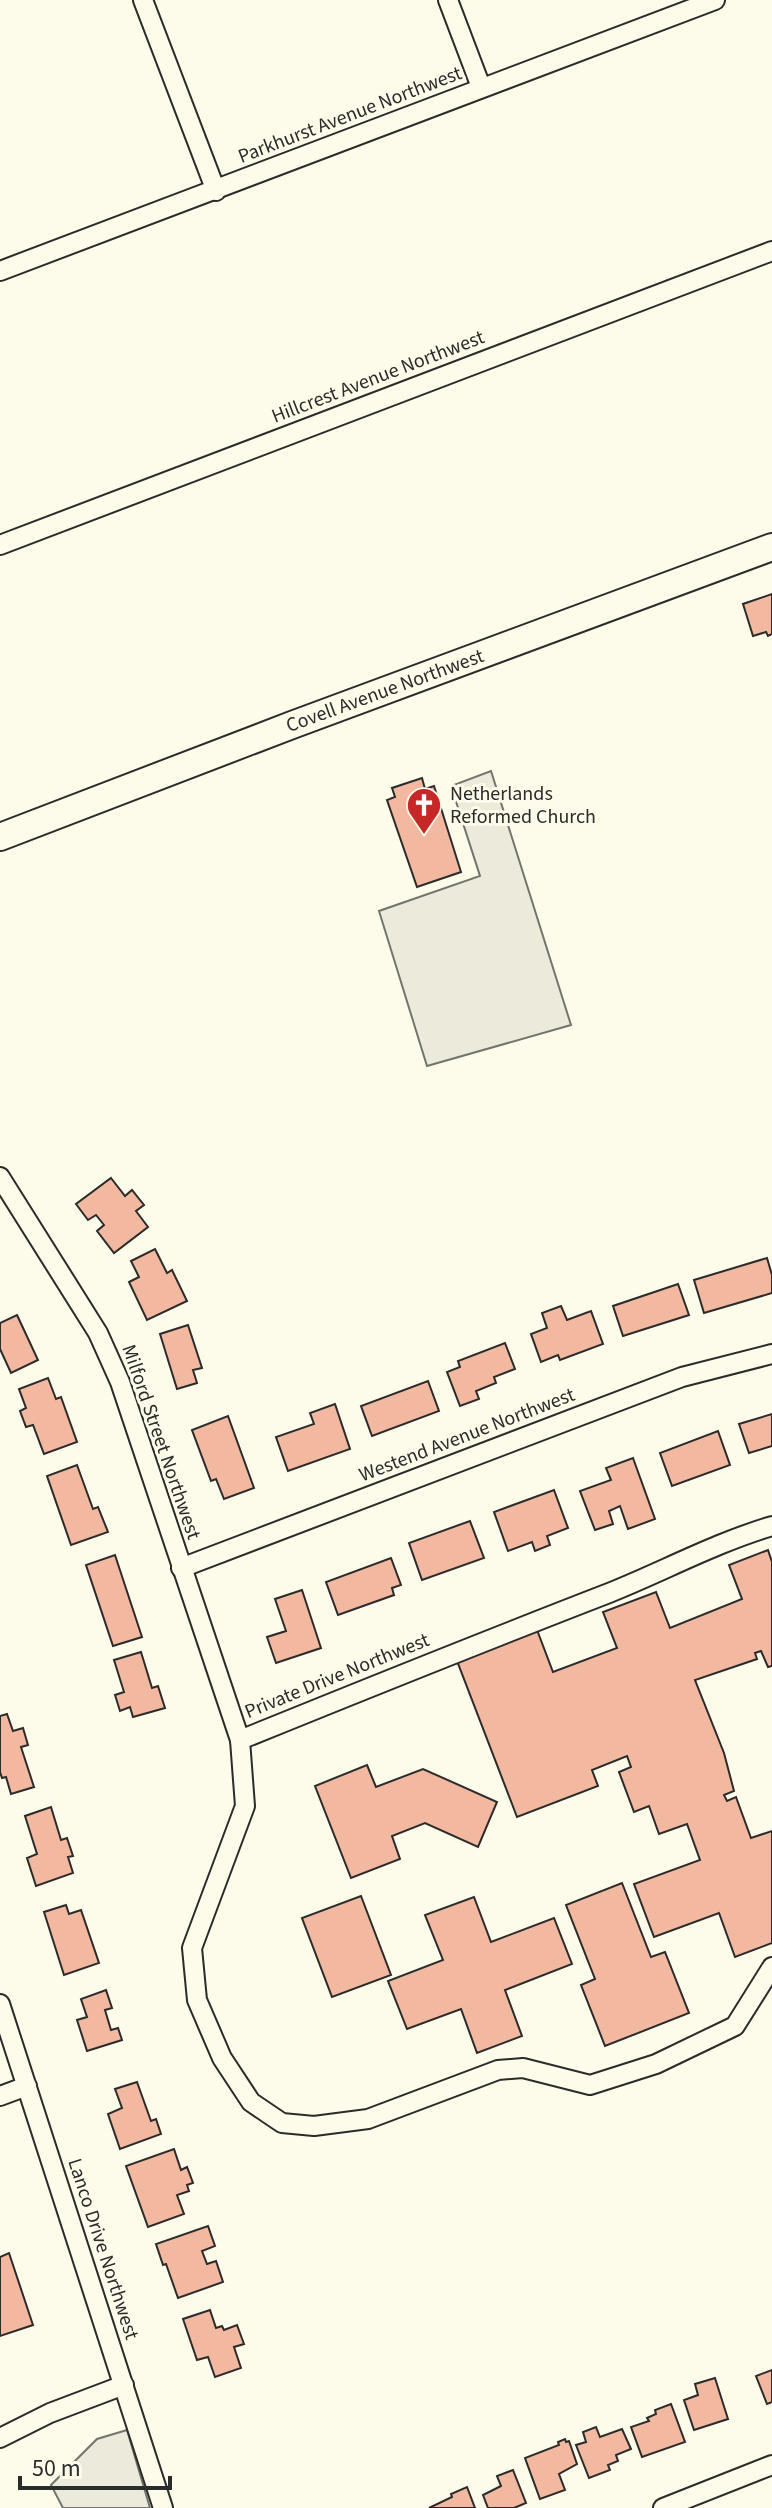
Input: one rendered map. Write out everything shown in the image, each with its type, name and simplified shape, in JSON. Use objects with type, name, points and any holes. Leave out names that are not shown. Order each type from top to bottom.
[{"type":"street","points":[[143,0],[216,191]]},
{"type":"street","points":[[448,0],[481,87]]},
{"type":"street","name":"Parkhurst Avenue Northwest","points":[[0,271],[715,0]]},
{"type":"street","name":"Hillcrest Avenue Northwest","points":[[0,545],[772,251]]},
{"type":"street","name":"Covell Avenue Northwest","points":[[0,837],[772,547]]},
{"type":"street","name":"Milford Street Northwest","points":[[0,1177],[98,1333],[120,1382],[240,1740]]},
{"type":"street","name":"Westend Avenue Northwest","points":[[181,1568],[682,1377],[772,1354]]},
{"type":"street","name":"Private Drive Northwest","points":[[772,1526],[723,1541],[613,1592],[456,1651],[240,1740],[245,1806],[192,1948],[197,2000],[222,2058],[251,2102],[282,2123],[314,2126],[368,2119],[498,2070],[523,2068],[590,2085],[656,2064],[735,2026],[772,1967]]},
{"type":"street","name":"Lanco Drive Northwest","points":[[0,2004],[163,2508]]},
{"type":"street","points":[[0,2096],[27,2086]]},
{"type":"street","points":[[0,2438],[50,2413],[124,2385]]},
{"type":"street","points":[[663,2508],[772,2465]]},
{"type":"shaded area","points":[[491,771],[571,1025],[427,1066],[379,911],[480,876],[451,786]]},
{"type":"shaded area","points":[[127,2430],[150,2508],[63,2508],[51,2485],[97,2439]]},
{"type":"building","points":[[772,594],[772,634],[768,636],[766,632],[753,636],[743,604]]},
{"type":"building","name":"Netherlands Reformed Church","points":[[422,778],[425,789],[434,786],[461,872],[417,887],[387,800],[395,797],[392,788]]},
{"type":"building","points":[[111,1178],[125,1196],[132,1190],[144,1205],[136,1211],[148,1227],[114,1253],[97,1231],[104,1225],[96,1215],[88,1220],[76,1204]]},
{"type":"building","points":[[155,1249],[167,1273],[172,1270],[187,1301],[147,1320],[129,1282],[139,1277],[131,1261]]},
{"type":"building","points":[[767,1258],[772,1275],[772,1293],[704,1313],[694,1280]]},
{"type":"building","points":[[678,1284],[689,1315],[623,1336],[613,1306]]},
{"type":"building","points":[[561,1306],[567,1320],[591,1311],[603,1344],[560,1360],[558,1355],[541,1362],[531,1334],[547,1328],[542,1313]]},
{"type":"building","points":[[17,1315],[38,1360],[11,1373],[0,1349],[0,1323]]},
{"type":"building","points":[[188,1325],[202,1368],[193,1370],[197,1383],[177,1389],[160,1334]]},
{"type":"building","points":[[505,1343],[515,1369],[494,1377],[496,1383],[476,1391],[479,1399],[460,1406],[447,1372],[460,1367],[458,1361]]},
{"type":"building","points":[[48,1378],[56,1399],[61,1397],[77,1442],[44,1454],[33,1425],[26,1427],[20,1411],[26,1408],[19,1389]]},
{"type":"building","points":[[428,1381],[439,1411],[372,1436],[361,1406]]},
{"type":"building","points":[[335,1404],[350,1449],[288,1471],[276,1437],[314,1424],[310,1413]]},
{"type":"building","points":[[772,1414],[772,1446],[749,1453],[739,1424]]},
{"type":"building","points":[[228,1416],[254,1488],[224,1499],[216,1479],[211,1481],[192,1430]]},
{"type":"building","points":[[718,1431],[730,1465],[672,1486],[660,1453]]},
{"type":"building","points":[[633,1458],[655,1519],[628,1529],[620,1506],[609,1511],[613,1524],[595,1530],[580,1491],[611,1480],[606,1468]]},
{"type":"building","points":[[77,1465],[93,1509],[98,1507],[108,1532],[71,1545],[47,1476]]},
{"type":"building","points":[[554,1490],[568,1528],[547,1536],[550,1545],[535,1551],[532,1542],[508,1551],[494,1512]]},
{"type":"building","points":[[470,1521],[484,1558],[422,1580],[409,1543]]},
{"type":"building","points":[[768,1550],[772,1562],[772,1666],[768,1667],[761,1651],[755,1653],[757,1659],[695,1680],[724,1753],[734,1791],[724,1795],[727,1801],[736,1797],[751,1838],[772,1831],[772,1943],[735,1957],[719,1913],[654,1937],[634,1884],[700,1860],[687,1824],[659,1834],[649,1806],[634,1812],[619,1772],[631,1767],[627,1756],[592,1770],[598,1786],[517,1817],[454,1653],[534,1622],[553,1672],[617,1648],[603,1612],[656,1592],[670,1628],[742,1599],[729,1565]]},
{"type":"building","points":[[115,1555],[142,1637],[113,1646],[86,1565]]},
{"type":"building","points":[[391,1558],[401,1585],[392,1588],[394,1595],[338,1615],[326,1582]]},
{"type":"building","points":[[302,1590],[321,1648],[276,1663],[267,1637],[286,1631],[275,1599]]},
{"type":"building","points":[[141,1652],[152,1688],[158,1686],[165,1708],[133,1717],[130,1707],[120,1711],[115,1695],[124,1692],[114,1660]]},
{"type":"building","points":[[7,1714],[13,1731],[23,1728],[28,1745],[21,1747],[34,1787],[11,1794],[6,1777],[2,1778],[0,1772],[0,1716]]},
{"type":"building","points":[[367,1765],[376,1787],[423,1769],[497,1802],[478,1847],[425,1823],[392,1836],[400,1859],[351,1878],[315,1786]]},
{"type":"building","points":[[51,1807],[61,1840],[67,1838],[73,1856],[68,1857],[73,1873],[36,1886],[27,1858],[37,1854],[25,1816]]},
{"type":"building","points":[[622,1883],[651,1957],[665,1952],[689,2013],[605,2046],[581,1985],[595,1979],[566,1905]]},
{"type":"building","points":[[361,1896],[391,1975],[332,1997],[302,1918]]},
{"type":"building","points":[[474,1897],[491,1942],[554,1918],[572,1964],[505,1990],[522,2036],[477,2053],[461,2009],[407,2029],[388,1981],[443,1960],[425,1915]]},
{"type":"building","points":[[66,1905],[69,1914],[81,1910],[99,1963],[64,1975],[44,1912]]},
{"type":"building","points":[[106,1990],[112,2008],[105,2010],[111,2030],[118,2028],[122,2040],[87,2051],[77,2020],[87,2017],[81,1999]]},
{"type":"building","points":[[137,2082],[151,2121],[156,2119],[161,2134],[120,2149],[108,2114],[122,2108],[115,2089]]},
{"type":"building","points":[[174,2149],[181,2170],[187,2167],[193,2183],[187,2185],[189,2191],[177,2195],[184,2214],[148,2227],[126,2166]]},
{"type":"building","points":[[208,2226],[215,2246],[202,2251],[207,2264],[216,2261],[223,2282],[178,2298],[156,2244]]},
{"type":"building","points":[[9,2253],[33,2325],[0,2336],[0,2257]]},
{"type":"building","points":[[210,2310],[216,2328],[222,2326],[224,2330],[237,2325],[244,2344],[234,2347],[241,2368],[215,2377],[208,2357],[197,2360],[183,2319]]},
{"type":"building","points":[[772,2370],[772,2402],[767,2404],[756,2376]]},
{"type":"building","points":[[715,2378],[728,2419],[694,2430],[684,2400],[698,2395],[695,2384]]},
{"type":"building","points":[[671,2404],[685,2442],[642,2457],[631,2427],[649,2421],[647,2418],[656,2414],[655,2410]]},
{"type":"building","points":[[596,2427],[600,2437],[622,2429],[631,2449],[616,2455],[618,2461],[608,2465],[610,2470],[589,2478],[576,2445],[586,2442],[583,2432]]},
{"type":"building","points":[[569,2441],[577,2464],[559,2474],[565,2490],[540,2499],[525,2458],[559,2445],[558,2442]]},
{"type":"building","points":[[513,2470],[526,2503],[514,2508],[488,2508],[483,2495],[501,2486],[497,2476]]},
{"type":"building","points":[[467,2487],[475,2508],[429,2508],[452,2497],[451,2494]]},
{"type":"place","name":"Netherlands Reformed Church","points":[[424,836]]}]
